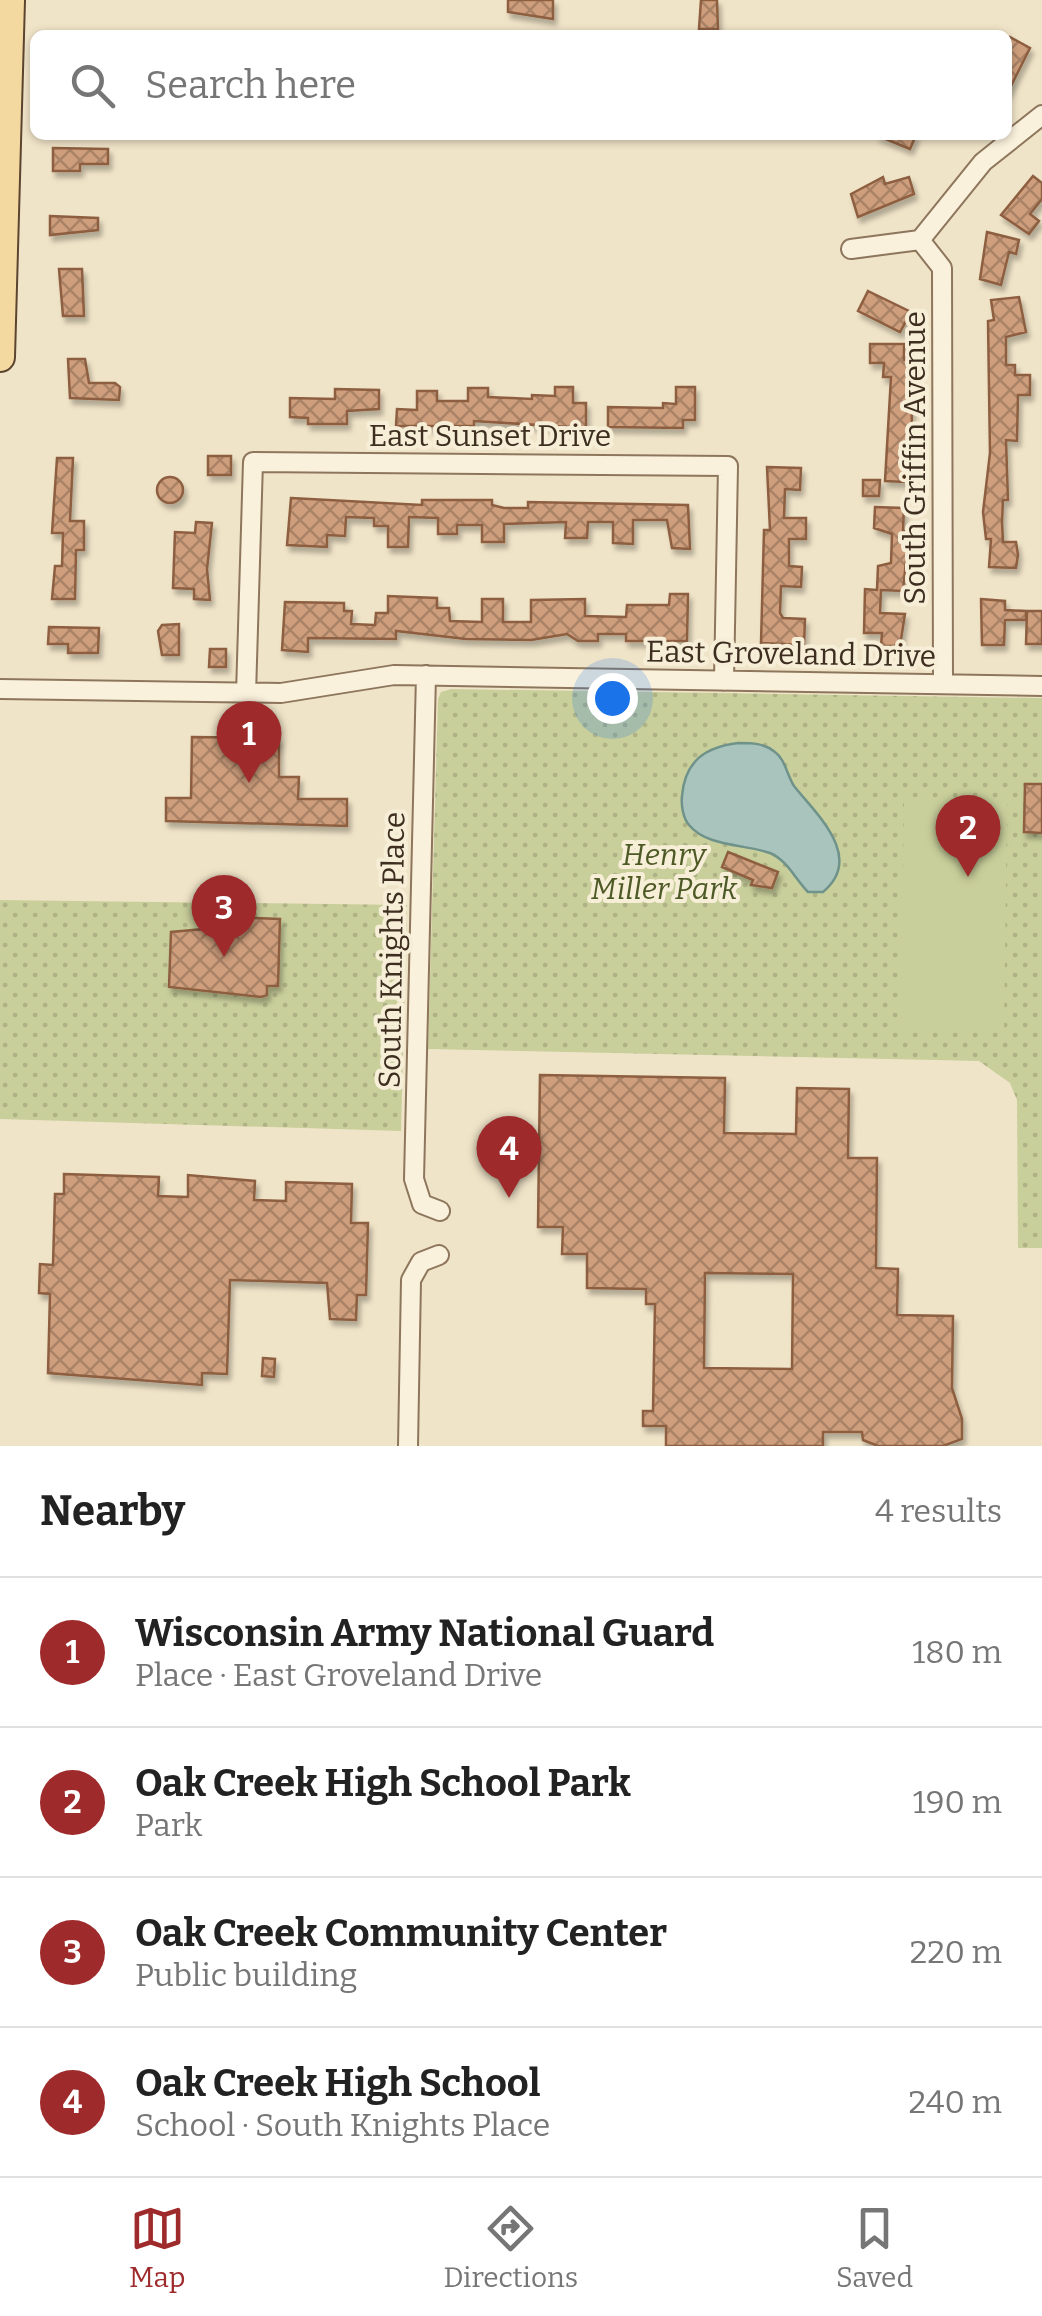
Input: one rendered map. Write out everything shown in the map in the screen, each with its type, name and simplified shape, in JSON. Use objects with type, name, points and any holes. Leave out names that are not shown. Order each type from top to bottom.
[{"type":"main road","points":[[0,357],[10,0]]},
{"type":"street","points":[[1012,139],[1042,115]]},
{"type":"street","points":[[852,249],[920,240],[983,162],[1011,140]]},
{"type":"street","name":"South Griffin Avenue","points":[[920,240],[942,268],[943,684]]},
{"type":"street","name":"East Sunset Drive","points":[[246,694],[253,462],[728,466],[724,681]]},
{"type":"street","name":"East Groveland Drive","points":[[0,689],[246,694],[426,675],[1042,686]]},
{"type":"street","name":"South Knights Place","points":[[426,675],[414,1180],[422,1204],[440,1211]]},
{"type":"street","points":[[408,1446],[411,1280],[421,1262],[439,1255]]},
{"type":"green space","name":"Henry Miller Park","points":[[451,689],[1042,698],[1042,1248],[1018,1248],[1017,1100],[1010,1083],[979,1061],[428,1049],[438,699],[441,692]]},
{"type":"green space","points":[[904,799],[1007,800],[1004,1032],[901,1031]]},
{"type":"green space","points":[[0,900],[407,905],[401,1131],[0,1119]]},
{"type":"water","points":[[738,743],[762,745],[778,755],[794,786],[832,836],[839,865],[835,879],[823,892],[808,892],[776,856],[706,837],[687,822],[682,796],[692,765],[707,752]]},
{"type":"building","points":[[508,0],[553,0],[553,19],[508,12]]},
{"type":"building","points":[[701,0],[717,0],[718,29],[699,29]]},
{"type":"building","points":[[1012,38],[1030,48],[1012,84]]},
{"type":"building","points":[[888,140],[914,140],[910,149]]},
{"type":"building","points":[[53,148],[108,149],[108,164],[80,164],[80,171],[53,171]]},
{"type":"building","points":[[1033,176],[1042,183],[1042,199],[1030,214],[1039,221],[1029,234],[1001,215]]},
{"type":"building","points":[[883,177],[885,184],[909,177],[914,194],[858,217],[851,194]]},
{"type":"building","points":[[50,216],[98,218],[98,230],[50,235]]},
{"type":"building","points":[[987,232],[1019,240],[1016,254],[1009,252],[1001,285],[980,279]]},
{"type":"building","points":[[59,269],[82,269],[84,316],[63,316]]},
{"type":"building","points":[[868,291],[911,312],[900,332],[858,311]]},
{"type":"building","points":[[1019,297],[1026,332],[1006,337],[1006,365],[1015,365],[1015,375],[1030,375],[1030,395],[1018,395],[1017,441],[1006,440],[1008,500],[1003,500],[1002,522],[1003,542],[1016,542],[1018,555],[1016,568],[989,567],[991,539],[986,539],[983,512],[990,453],[988,321],[994,320],[991,300]]},
{"type":"building","points":[[870,344],[904,344],[904,360],[910,360],[912,427],[907,429],[905,482],[885,481],[891,377],[883,377],[884,363],[870,363]]},
{"type":"building","points":[[68,359],[85,359],[89,383],[115,383],[120,387],[119,400],[70,398]]},
{"type":"building","points":[[555,387],[573,387],[573,403],[586,403],[586,428],[474,421],[474,426],[396,426],[397,409],[417,410],[417,391],[437,391],[437,401],[468,401],[468,388],[488,388],[488,397],[532,399],[532,395],[555,396]]},
{"type":"building","points":[[676,387],[695,387],[695,420],[683,420],[683,428],[608,427],[608,407],[663,408],[663,403],[676,404]]},
{"type":"building","points":[[335,389],[379,390],[379,409],[347,411],[347,424],[308,424],[308,418],[290,417],[290,398],[335,399]]},
{"type":"building","points":[[208,456],[231,456],[231,475],[208,475]]},
{"type":"building","points":[[57,458],[73,458],[70,521],[84,521],[84,550],[76,550],[75,599],[52,599],[55,566],[62,566],[63,533],[52,533]]},
{"type":"building","points":[[767,467],[801,468],[800,490],[785,489],[784,518],[806,518],[806,539],[789,539],[789,566],[802,567],[801,587],[781,586],[780,613],[783,618],[805,619],[804,645],[761,643],[764,530],[770,530]]},
{"type":"building","points":[[170,477],[179,481],[183,490],[179,499],[170,503],[161,499],[157,490],[161,481]]},
{"type":"building","points":[[863,480],[880,480],[879,496],[863,496]]},
{"type":"building","points":[[291,498],[422,505],[422,500],[492,500],[492,505],[504,508],[528,508],[528,502],[688,505],[690,549],[672,548],[667,520],[633,520],[633,544],[613,543],[613,522],[588,522],[587,538],[565,538],[566,522],[504,524],[504,542],[482,542],[482,525],[457,525],[457,534],[438,534],[438,518],[409,517],[408,547],[388,547],[388,526],[374,526],[374,518],[346,517],[345,536],[327,535],[327,547],[287,545]]},
{"type":"building","points":[[875,507],[904,508],[903,531],[909,531],[903,591],[881,590],[880,613],[905,614],[900,646],[881,646],[882,633],[864,633],[865,589],[877,590],[878,566],[891,563],[892,534],[874,528]]},
{"type":"building","points":[[196,522],[212,523],[207,569],[210,600],[194,599],[194,589],[173,588],[175,532],[195,533]]},
{"type":"building","points":[[670,594],[688,594],[687,641],[626,641],[626,634],[598,634],[598,641],[578,641],[567,634],[531,640],[466,639],[396,631],[396,639],[308,638],[308,652],[282,650],[285,602],[344,603],[344,611],[352,611],[351,624],[375,625],[376,613],[388,613],[388,596],[437,598],[437,608],[449,608],[450,621],[482,622],[482,599],[503,599],[503,622],[531,622],[531,600],[585,599],[585,616],[626,617],[627,605],[669,605]]},
{"type":"building","points":[[981,599],[1005,601],[1005,610],[1026,611],[1026,620],[1005,620],[1004,645],[982,645]]},
{"type":"building","points":[[1027,611],[1042,611],[1042,644],[1026,644]]},
{"type":"building","points":[[179,624],[179,655],[162,655],[158,631],[162,625]]},
{"type":"building","points":[[49,627],[99,628],[98,653],[68,653],[68,644],[48,644]]},
{"type":"building","points":[[210,649],[226,649],[226,667],[209,667]]},
{"type":"building","points":[[192,737],[279,738],[279,777],[299,777],[298,799],[347,799],[347,826],[166,821],[166,798],[191,798]]},
{"type":"building","points":[[1025,784],[1042,784],[1042,833],[1024,832]]},
{"type":"building","points":[[728,852],[778,872],[772,888],[751,885],[753,880],[722,867]]},
{"type":"building","points":[[226,917],[280,919],[278,986],[267,986],[267,995],[261,997],[169,987],[171,932],[226,927]]},
{"type":"building","points":[[540,1075],[725,1078],[724,1133],[796,1134],[797,1088],[849,1089],[848,1158],[877,1158],[876,1268],[898,1269],[897,1315],[953,1316],[952,1388],[962,1419],[962,1439],[943,1446],[878,1446],[863,1440],[862,1432],[823,1432],[823,1446],[666,1446],[666,1426],[643,1426],[643,1411],[653,1411],[655,1304],[646,1304],[646,1289],[587,1288],[587,1254],[562,1254],[563,1227],[538,1227]],"holes":[[[705,1273],[793,1274],[792,1369],[704,1368]]]},
{"type":"building","points":[[64,1174],[159,1177],[158,1196],[188,1197],[188,1175],[255,1181],[254,1200],[286,1201],[286,1182],[352,1184],[351,1223],[368,1223],[366,1295],[357,1295],[356,1320],[330,1319],[327,1283],[230,1280],[227,1374],[202,1373],[202,1385],[48,1373],[50,1294],[39,1293],[40,1264],[53,1265],[55,1194],[64,1194]]},
{"type":"building","points":[[263,1358],[275,1359],[274,1377],[262,1376]]},
{"type":"place","name":"Wisconsin Army National Guard","points":[[249,783]]},
{"type":"place","name":"Oak Creek High School Park","points":[[968,877]]},
{"type":"place","name":"Oak Creek Community Center","points":[[224,957]]},
{"type":"place","name":"Oak Creek High School","points":[[509,1198]]}]
